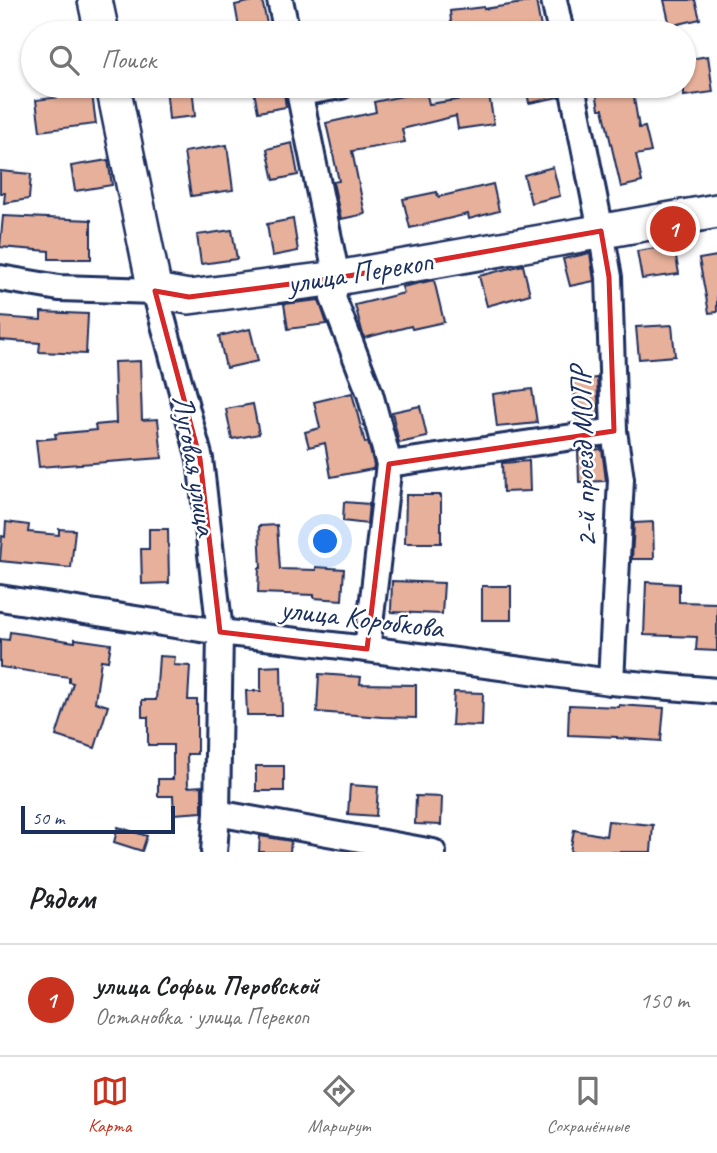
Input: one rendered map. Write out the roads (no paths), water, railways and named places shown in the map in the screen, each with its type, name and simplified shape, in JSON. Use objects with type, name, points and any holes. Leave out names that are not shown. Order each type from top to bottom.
[{"type":"main road","points":[[95,0],[99,21]]},
{"type":"main road","name":"Луговая улица","points":[[115,98],[155,291]]},
{"type":"main road","name":"улица Перекоп","points":[[155,291],[189,297],[337,278],[717,211]]},
{"type":"street","points":[[280,0],[284,21]]},
{"type":"street","points":[[554,0],[558,21]]},
{"type":"street","points":[[301,98],[337,278],[333,298],[370,394],[388,464],[367,649]]},
{"type":"street","name":"2-й проезд МОПР","points":[[574,98],[609,277],[614,431],[621,479],[611,682]]},
{"type":"street","name":"улица Перекоп","points":[[0,278],[59,288],[155,291]]},
{"type":"street","name":"Луговая улица","points":[[155,291],[200,458],[220,632],[214,852]]},
{"type":"street","points":[[388,464],[614,431]]},
{"type":"street","name":"улица Коробкова","points":[[0,598],[220,632],[611,682],[717,691]]},
{"type":"street","points":[[217,813],[433,852]]},
{"type":"place","name":"улица Софьи Перовской","points":[[673,229]]}]
